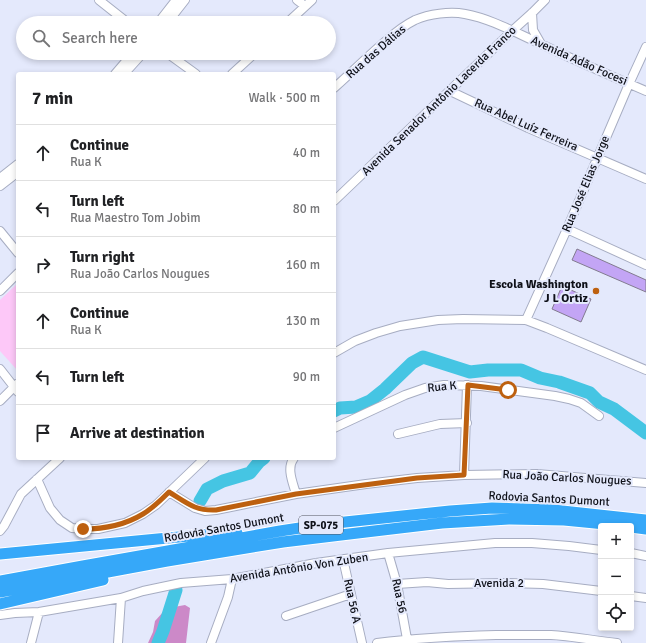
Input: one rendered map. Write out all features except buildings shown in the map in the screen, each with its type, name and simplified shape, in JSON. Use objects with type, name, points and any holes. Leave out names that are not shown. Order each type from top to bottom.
[{"type":"highway","name":"Rodovia Santos Dumont","points":[[0,582],[280,531],[326,524],[450,511],[492,508],[553,510],[646,520]]},
{"type":"highway","name":"Rodovia Santos Dumont","points":[[0,592],[167,561],[283,542],[442,523],[510,519],[564,520],[598,523]]},
{"type":"highway","points":[[634,527],[646,529]]},
{"type":"highway","points":[[0,554],[210,534],[280,531]]},
{"type":"highway","points":[[0,604],[118,577],[167,561]]},
{"type":"street","points":[[98,0],[119,16]]},
{"type":"street","points":[[163,16],[176,0]]},
{"type":"street","points":[[172,16],[185,0]]},
{"type":"street","points":[[297,0],[305,6]]},
{"type":"street","points":[[294,16],[312,0]]},
{"type":"street","name":"Avenida Senador Antônio Lacerda Franco","points":[[336,197],[544,0]]},
{"type":"street","name":"Rua das Dálias","points":[[336,86],[398,30],[414,20],[452,13],[465,14],[484,19],[512,31]]},
{"type":"street","points":[[532,13],[533,30],[541,44]]},
{"type":"street","name":"Avenida Adão Focesi","points":[[512,31],[646,91]]},
{"type":"street","name":"Rua José Elias Jorge","points":[[526,320],[646,47]]},
{"type":"street","points":[[117,72],[127,60]]},
{"type":"street","points":[[126,72],[137,60]]},
{"type":"street","points":[[177,60],[193,72]]},
{"type":"street","points":[[234,72],[247,60]]},
{"type":"street","name":"Rua Abel Luíz Ferreira","points":[[450,90],[528,128],[646,179]]},
{"type":"street","points":[[0,178],[16,166]]},
{"type":"street","points":[[0,186],[16,174]]},
{"type":"street","points":[[567,229],[646,266]]},
{"type":"street","points":[[0,230],[16,250]]},
{"type":"street","points":[[0,291],[16,275]]},
{"type":"street","points":[[336,352],[376,333],[400,326],[438,320],[526,320],[646,370]]},
{"type":"street","points":[[0,369],[16,386]]},
{"type":"street","name":"Rua K","points":[[336,427],[405,395],[425,388],[444,385],[468,385],[569,399],[581,403],[600,416]]},
{"type":"street","points":[[464,475],[468,385]]},
{"type":"street","points":[[0,400],[16,388]]},
{"type":"street","points":[[398,434],[440,424],[467,423]]},
{"type":"street","points":[[0,531],[21,494],[58,460]]},
{"type":"street","points":[[37,479],[50,508],[60,520],[72,528],[98,529],[125,523],[143,514],[156,505],[203,460]]},
{"type":"street","points":[[169,492],[195,508],[205,511],[296,494],[290,471],[290,465],[293,460]]},
{"type":"street","name":"Rua João Carlos Nougues","points":[[296,494],[410,479],[464,475],[537,474],[646,483]]},
{"type":"street","name":"Avenida Antônio Von Zuben","points":[[0,615],[39,612],[121,598],[144,591],[181,583],[232,580],[316,563],[388,553],[495,543],[532,543],[598,550]]},
{"type":"street","name":"Rua 56","points":[[388,553],[397,584],[407,639]]},
{"type":"street","points":[[634,554],[646,556]]},
{"type":"street","name":"Rua 56 A","points":[[343,559],[362,643]]},
{"type":"street","points":[[211,643],[228,597],[232,580]]},
{"type":"street","name":"Avenida 2","points":[[397,584],[427,582],[448,584],[514,583],[543,584],[598,591]]},
{"type":"street","points":[[286,616],[351,594]]},
{"type":"street","points":[[634,596],[646,598]]},
{"type":"street","points":[[118,643],[121,598]]},
{"type":"street","points":[[32,643],[39,612]]},
{"type":"street","points":[[377,643],[407,639],[464,636],[550,639],[570,637],[595,642],[617,643]]},
{"type":"shaded area","points":[[16,285],[16,369],[0,351],[0,300]]},
{"type":"shaded area","points":[[185,605],[190,608],[186,643],[148,643],[153,632],[155,621],[164,611]]},
{"type":"waterway","points":[[336,410],[340,408],[356,407],[370,401],[412,363],[423,357],[470,372],[488,370],[521,370],[540,378],[559,382],[590,393],[599,402],[614,409],[646,433]]},
{"type":"waterway","points":[[200,501],[207,489],[223,481],[250,473],[262,460]]},
{"type":"waterway","points":[[158,643],[176,590]]},
{"type":"place","name":"Escola Washington J L Ortiz","points":[[596,291]]},
{"type":"route","points":[[83,529],[98,529],[125,523],[143,514],[156,505],[169,492],[195,508],[205,511],[296,494],[366,484],[417,478],[464,475],[468,385],[508,390]]}]
